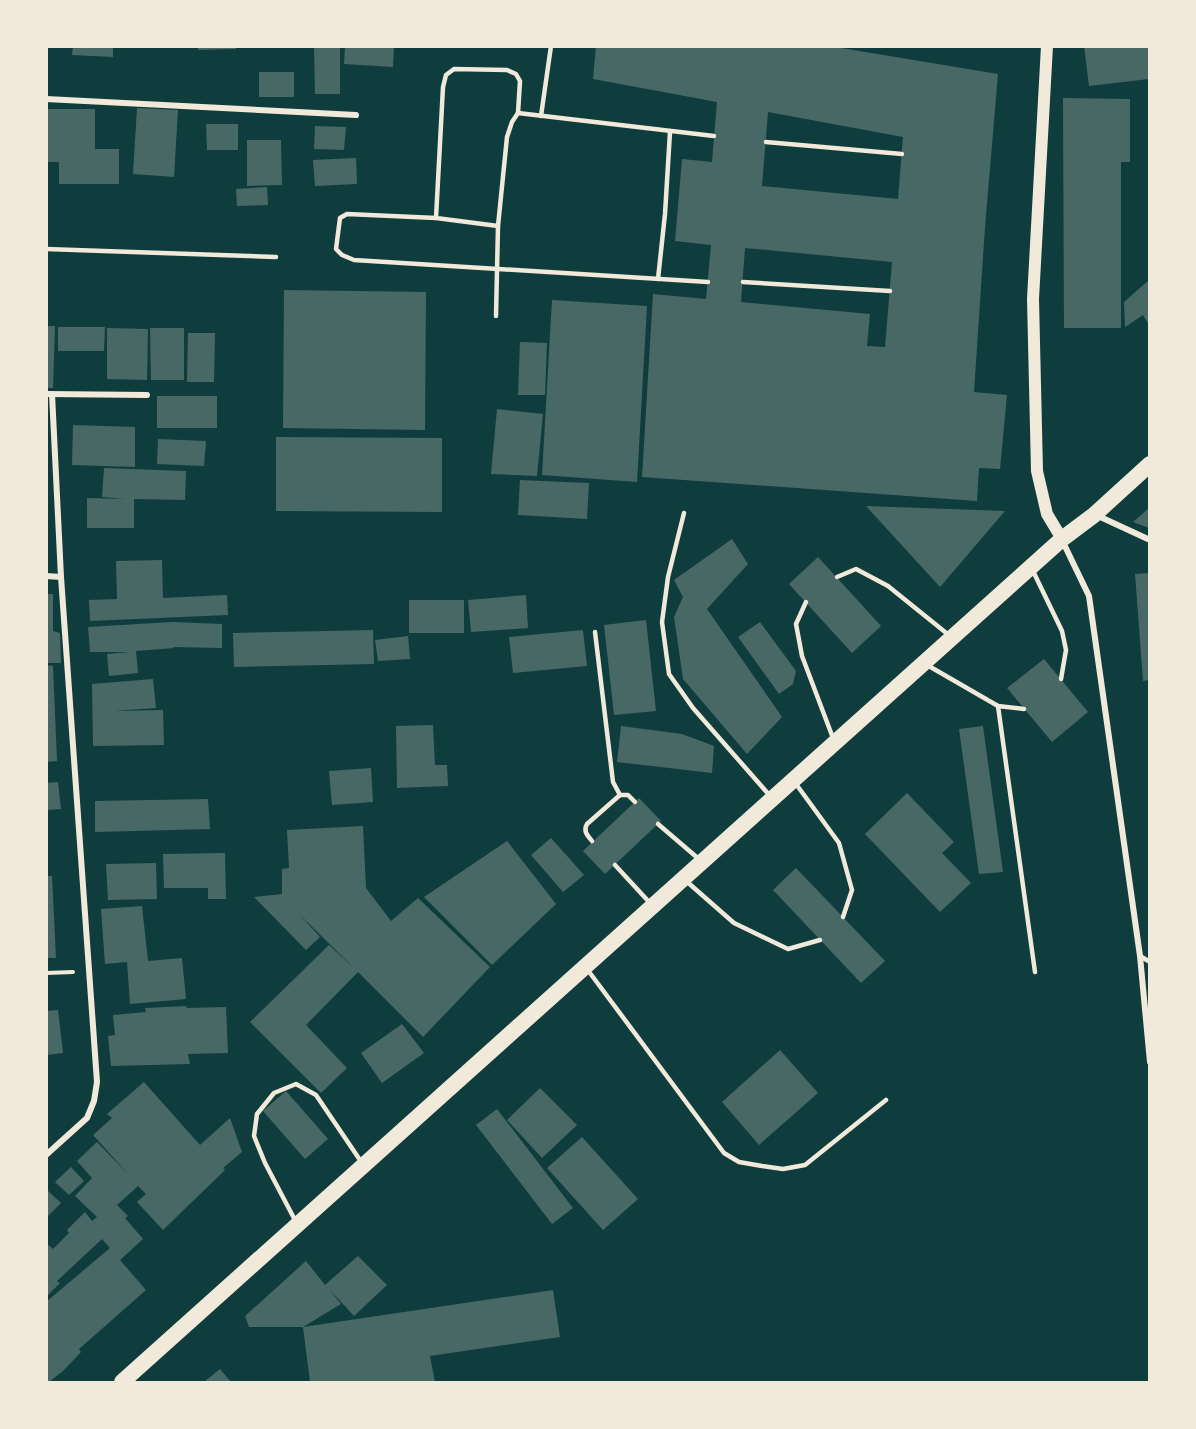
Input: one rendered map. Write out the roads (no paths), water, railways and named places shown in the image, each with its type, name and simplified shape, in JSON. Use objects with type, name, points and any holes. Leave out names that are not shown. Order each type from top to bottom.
[{"type":"highway","points":[[122,1383],[952,637],[1149,464]]},
{"type":"main road","points":[[1047,46],[1033,299],[1037,471],[1047,514],[1062,539]]},
{"type":"street","points":[[46,99],[356,115]]},
{"type":"street","points":[[46,1155],[87,1118],[94,1101],[97,1082],[49,394],[147,395]]},
{"type":"street","points":[[1094,514],[1149,540]]},
{"type":"street","points":[[1062,539],[1089,596],[1140,956],[1149,1062]]},
{"type":"street","points":[[46,576],[61,577]]},
{"type":"lane","points":[[541,116],[551,46]]},
{"type":"lane","points":[[436,218],[446,75],[454,69],[507,70],[516,74],[520,81],[518,113],[507,137],[498,226],[496,316]]},
{"type":"lane","points":[[518,113],[714,136]]},
{"type":"lane","points":[[658,279],[670,132]]},
{"type":"lane","points":[[766,142],[902,154]]},
{"type":"lane","points":[[498,226],[436,218],[347,214],[340,218],[336,249],[342,255],[354,260],[708,282]]},
{"type":"lane","points":[[46,249],[276,257]]},
{"type":"lane","points":[[742,282],[890,291]]},
{"type":"lane","points":[[684,513],[668,577],[662,622],[669,674],[693,708],[772,799]]},
{"type":"lane","points":[[1031,567],[1062,631],[1066,650],[1061,679]]},
{"type":"lane","points":[[837,577],[856,569],[888,586],[952,637]]},
{"type":"lane","points":[[806,602],[796,624],[802,656],[835,743]]},
{"type":"lane","points":[[595,632],[613,782],[620,795]]},
{"type":"lane","points":[[923,663],[998,706],[1024,709]]},
{"type":"lane","points":[[998,706],[1035,972]]},
{"type":"lane","points":[[793,780],[839,843],[852,890],[843,917]]},
{"type":"lane","points":[[592,841],[586,833],[587,824],[620,795],[628,795],[635,802]]},
{"type":"lane","points":[[658,824],[702,862]]},
{"type":"lane","points":[[615,865],[652,906]]},
{"type":"lane","points":[[683,879],[734,923],[788,949],[820,940]]},
{"type":"lane","points":[[1140,956],[1149,962]]},
{"type":"lane","points":[[585,967],[724,1153],[739,1162],[783,1169],[805,1165],[886,1100]]},
{"type":"lane","points":[[297,1225],[265,1163],[254,1136],[257,1114],[274,1093],[296,1084],[316,1095],[363,1166]]}]
